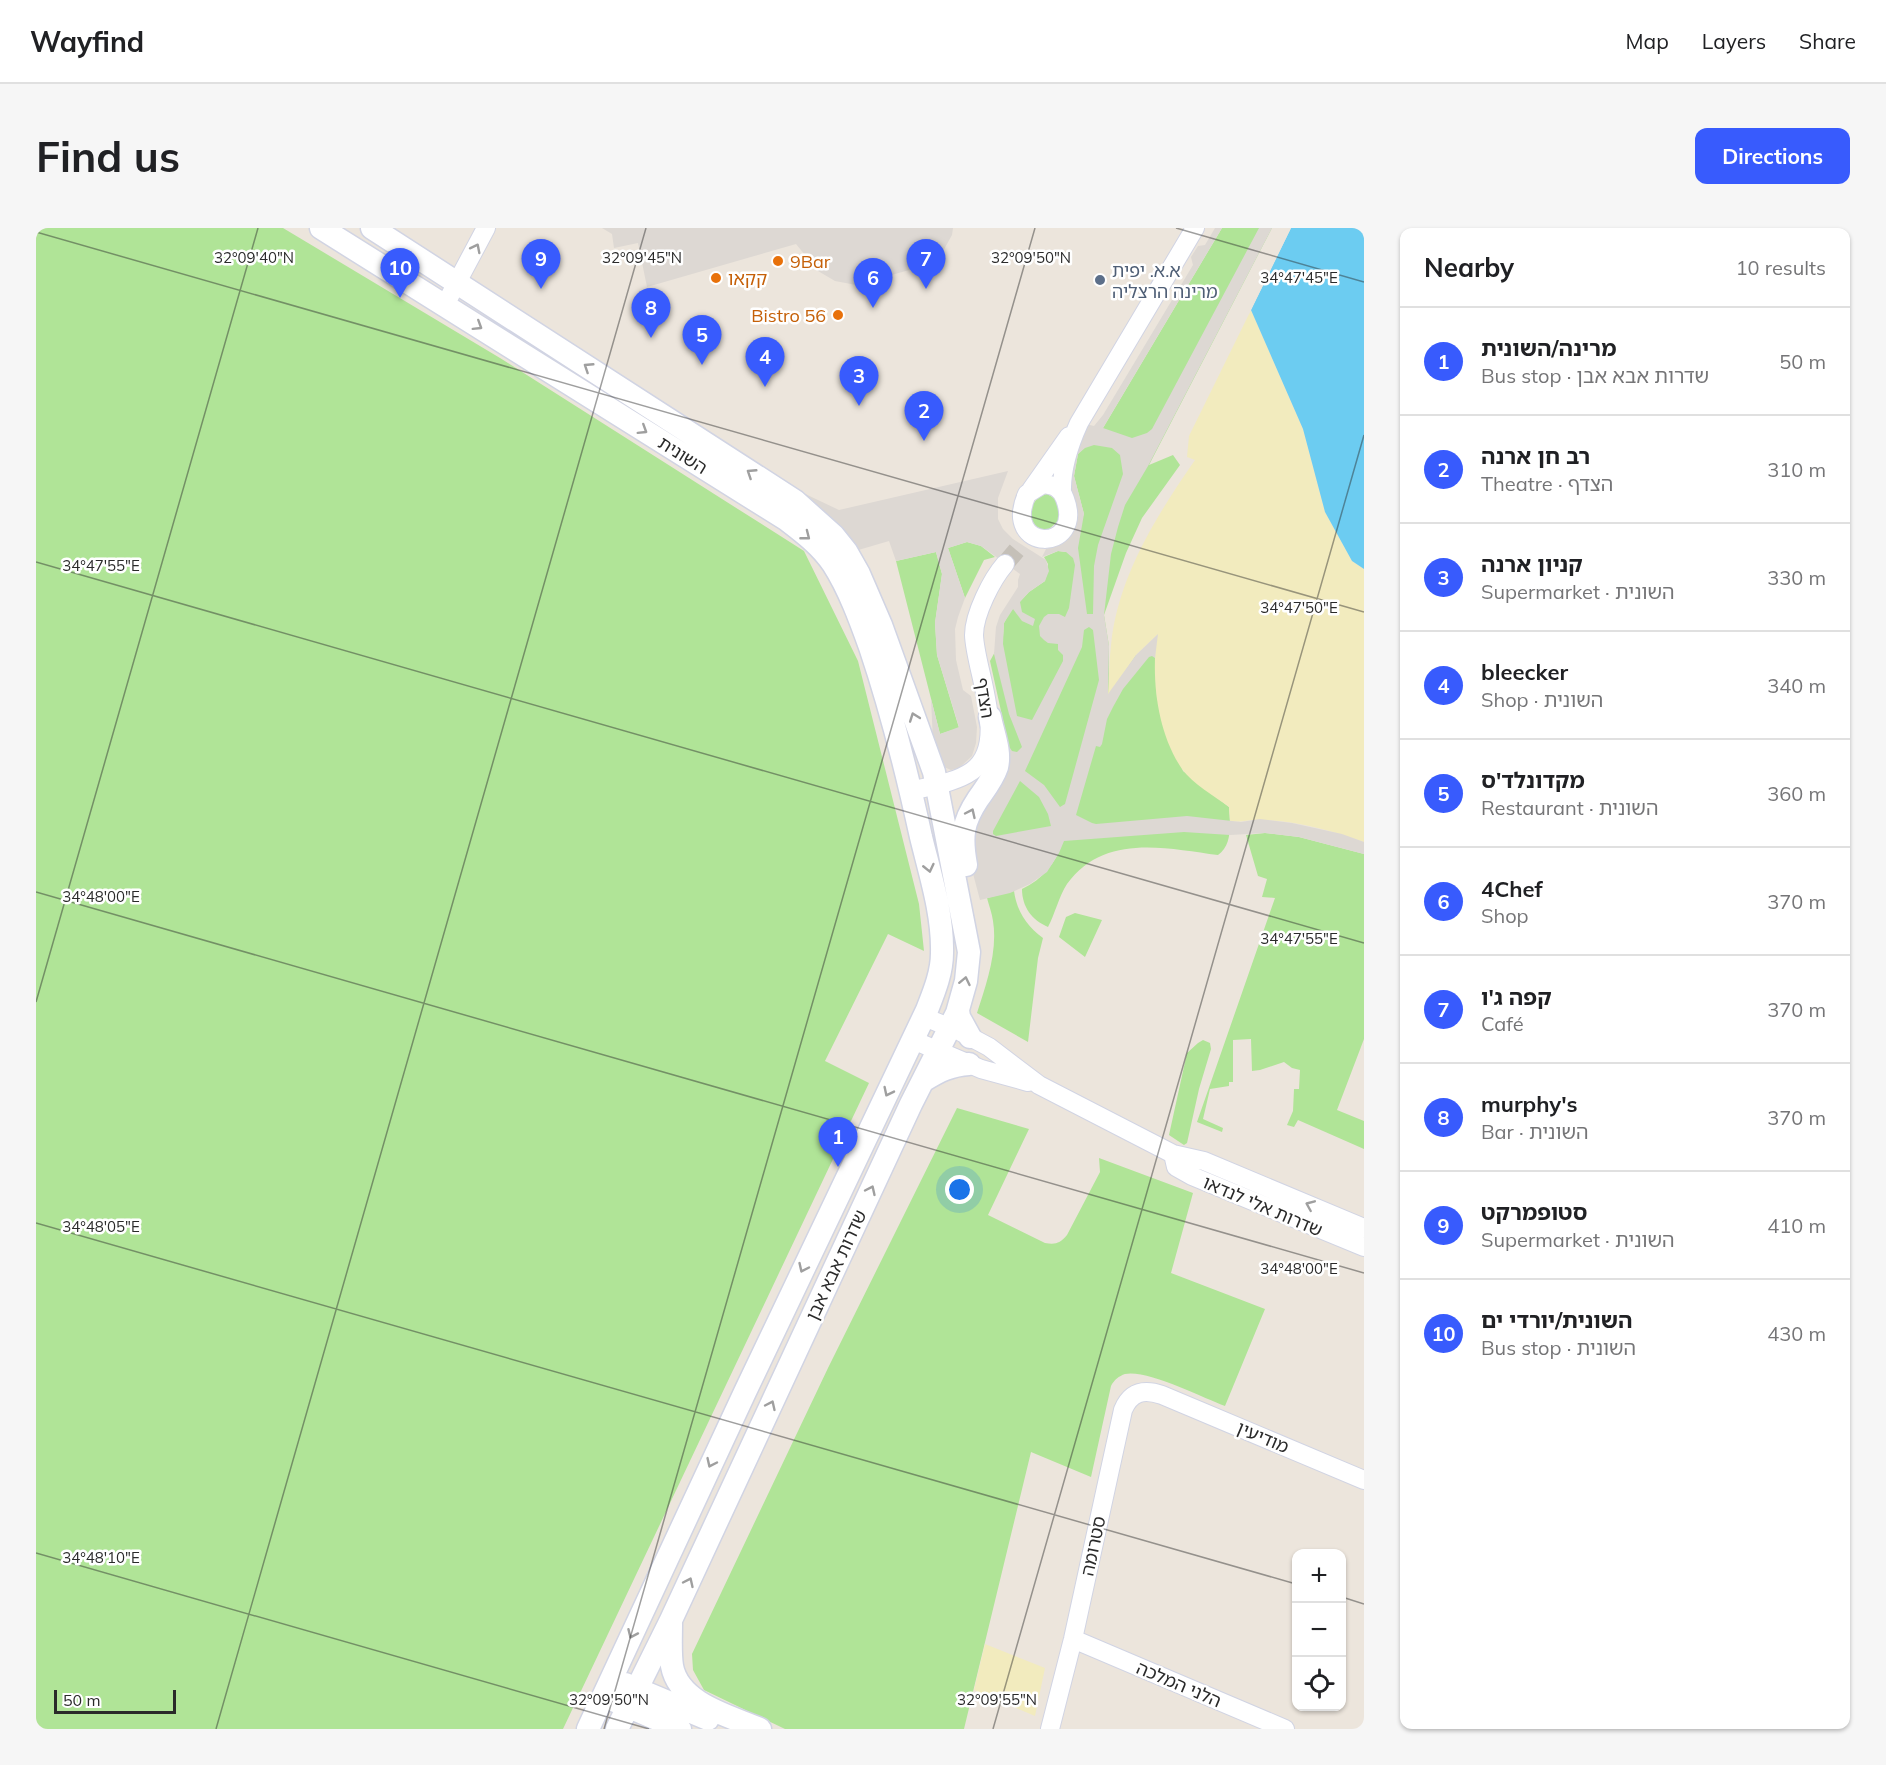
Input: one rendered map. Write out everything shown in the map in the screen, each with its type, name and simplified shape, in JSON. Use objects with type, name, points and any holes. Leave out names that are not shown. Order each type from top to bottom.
[{"type":"street","name":"השונית","points":[[321,228],[787,520],[815,543],[833,564],[863,627],[882,684],[911,791]]},
{"type":"street","name":"השונית","points":[[372,228],[795,501],[834,536],[860,573],[934,772],[936,785]]},
{"type":"street","points":[[445,305],[486,228]]},
{"type":"street","points":[[1079,423],[1053,456],[1024,501],[1023,520],[1026,540],[1035,538],[1043,541],[1061,533],[1068,515],[1061,480],[1070,441],[1195,228]]},
{"type":"street","points":[[1031,490],[1043,484],[1052,485],[1062,493]]},
{"type":"street","name":"הצדף","points":[[911,791],[936,785],[971,772],[978,765],[987,743],[990,717],[974,634],[983,600],[1005,564]]},
{"type":"street","points":[[969,952],[974,914],[962,843],[963,831],[997,767],[998,755],[990,717]]},
{"type":"street","name":"שדרות אבא אבן","points":[[618,1729],[939,1050],[966,981],[969,952],[936,785]]},
{"type":"street","name":"שדרות אבא אבן","points":[[588,1729],[754,1371],[924,1017],[937,981],[943,955],[941,929],[911,791]]},
{"type":"street","points":[[924,1017],[959,1017],[970,1036]]},
{"type":"street","name":"שדרות אלי לנדאו","points":[[970,1036],[989,1047],[1039,1085],[1173,1154],[1204,1161],[1364,1228]]},
{"type":"street","name":"שדרות אלי לנדאו","points":[[913,1040],[981,1069],[1039,1085]]},
{"type":"street","points":[[923,1081],[941,1069],[969,1064]]},
{"type":"street","name":"שדרות אלי לנדאו","points":[[1173,1154],[1176,1167],[1192,1176],[1364,1247]]},
{"type":"street","name":"סטרומה","points":[[1050,1729],[1073,1639],[1125,1404],[1140,1392],[1148,1391],[1162,1395]]},
{"type":"street","name":"מודיעין","points":[[1162,1395],[1364,1480]]},
{"type":"street","points":[[671,1620],[672,1668],[684,1689],[700,1702],[760,1729]]},
{"type":"street","name":"הלני המלכה","points":[[1073,1639],[1285,1729]]},
{"type":"street","points":[[607,1687],[633,1698],[731,1729]]},
{"type":"street","points":[[633,1698],[680,1729]]},
{"type":"green space","points":[[36,228],[283,228],[500,358],[804,551],[858,661],[919,904],[924,951],[888,934],[825,1061],[869,1083],[563,1729],[36,1729]]},
{"type":"green space","points":[[1222,228],[1272,228],[1149,465],[1173,455],[1180,465],[1142,518],[1126,553],[1104,615],[1109,646],[1109,694],[1136,655],[1155,654],[1157,698],[1183,771],[1229,807],[1228,839],[1223,851],[1218,855],[1177,849],[1136,848],[1099,857],[1082,868],[1067,884],[1048,927],[1037,921],[1029,912],[1022,896],[1022,889],[1048,870],[1063,841],[977,851],[1012,761],[990,661],[1003,637],[1004,623],[1009,613],[1029,592],[1045,581],[1048,564],[1044,557],[1058,551],[1066,552],[1084,514],[1074,476],[1078,454],[1103,428]]},
{"type":"green space","points":[[1047,494],[1056,501],[1059,520],[1047,531],[1035,524],[1031,513],[1035,501]]},
{"type":"green space","points":[[967,542],[981,546],[995,557],[984,560],[965,598],[948,548]]},
{"type":"green space","points":[[936,552],[942,574],[935,623],[937,655],[959,728],[940,734],[896,561]]},
{"type":"green space","points":[[1265,833],[1299,837],[1364,854],[1364,1039],[1337,1110],[1364,1121],[1364,1149],[1298,1120],[1294,1127],[1287,1125],[1293,1111],[1294,1089],[1299,1089],[1300,1070],[1284,1062],[1252,1071],[1251,1039],[1233,1040],[1233,1082],[1229,1082],[1229,1086],[1210,1089],[1203,1119],[1223,1128],[1222,1132],[1197,1122],[1275,898],[1262,897],[1267,879],[1258,876],[1246,835]]},
{"type":"green space","points":[[1014,891],[1024,918],[1043,938],[1038,958],[1028,1042],[977,1013],[990,968],[994,944],[993,921],[987,898]]},
{"type":"green space","points":[[1075,913],[1102,920],[1085,957],[1059,937],[1066,917]]},
{"type":"green space","points":[[1203,1040],[1210,1043],[1211,1049],[1187,1143],[1184,1145],[1169,1135],[1187,1053]]},
{"type":"green space","points":[[957,1108],[1029,1129],[988,1215],[1045,1243],[1060,1242],[1067,1235],[1100,1172],[1099,1158],[1193,1193],[1171,1273],[1265,1309],[1225,1406],[1160,1380],[1125,1374],[1117,1378],[1111,1386],[1091,1477],[1031,1452],[964,1729],[785,1729],[704,1690],[693,1670],[692,1654],[828,1368]]},
{"type":"sand","points":[[1251,310],[1303,429],[1325,512],[1352,561],[1364,569],[1364,842],[1327,830],[1289,822],[1230,821],[1229,807],[1198,785],[1182,769],[1167,739],[1156,687],[1157,635],[1136,655],[1108,696],[1110,651],[1115,619],[1122,595],[1141,547],[1195,460],[1187,457],[1189,436]]},
{"type":"sand","points":[[985,1644],[1045,1668],[1035,1716],[974,1690]]},
{"type":"shaded area","points":[[602,228],[953,228],[952,235],[942,253],[927,265],[856,285],[835,281],[818,271],[796,244],[647,287],[638,243],[614,248],[612,234]]},
{"type":"shaded area","points":[[1215,228],[1222,228],[1103,428],[1132,438],[1152,429],[1259,228],[1272,228],[1148,466],[1125,505],[1111,554],[1104,615],[1109,646],[1108,694],[1136,655],[1158,634],[1155,658],[1149,657],[1123,689],[1113,707],[1107,719],[1102,744],[1100,747],[1096,746],[1076,815],[1096,824],[1187,816],[1241,822],[1260,819],[1292,823],[1342,834],[1364,842],[1364,854],[1299,837],[1265,833],[1230,835],[1184,832],[1064,841],[1047,872],[1030,884],[1010,893],[980,900],[967,851],[1004,752],[1010,748],[1017,752],[1022,747],[1009,714],[994,654],[996,627],[1000,615],[1018,587],[1020,574],[981,546],[967,542],[948,548],[965,598],[955,629],[956,660],[963,690],[971,696],[977,727],[972,756],[959,768],[951,770],[942,766],[933,741],[931,699],[940,734],[959,727],[937,655],[935,623],[942,574],[936,552],[896,561],[889,541],[855,551],[799,491],[839,510],[1008,471],[998,498],[998,519],[1003,529],[1013,539],[1046,560],[1049,571],[1045,581],[1029,592],[1020,602],[1022,612],[1035,619],[1033,626],[1022,621],[1013,609],[1004,623],[1003,644],[1017,716],[1032,720],[1063,661],[1058,644],[1044,640],[1040,636],[1039,626],[1048,614],[1059,614],[1065,617],[1069,608],[1075,565],[1073,558],[1066,552],[1058,551],[1042,557],[1046,549],[1062,544],[1068,538],[1068,482],[1086,424],[1094,426],[1103,415],[1193,265],[1191,257],[1198,246],[1205,245]],"holes":[[[1094,445],[1112,448],[1120,455],[1123,474],[1098,545],[1094,566],[1093,614],[1087,614],[1078,548],[1084,514],[1074,476],[1078,454]],[[1089,627],[1093,630],[1099,680],[1065,804],[1060,807],[1044,785],[1025,771],[1082,647],[1084,630]],[[1020,781],[1039,797],[1048,814],[1051,826],[996,836],[993,831]]]},
{"type":"water","points":[[1291,228],[1364,228],[1364,569],[1352,561],[1325,512],[1303,429],[1251,310]]},
{"type":"pier","points":[[1288,228],[1291,228],[1249,314],[1248,309]]},
{"type":"tunnel","points":[[1005,564],[1021,545]]},
{"type":"place","name":"9Bar","points":[[778,261]]},
{"type":"place","name":"קקאו","points":[[716,278]]},
{"type":"place","name":"א.א. יפית מרינה הרצליה","points":[[1100,280]]},
{"type":"place","name":"סטופמרקט","points":[[541,289]]},
{"type":"place","name":"קפה ג'ו","points":[[926,289]]},
{"type":"place","name":"השונית/יורדי ים","points":[[400,298]]},
{"type":"place","name":"4Chef","points":[[873,308]]},
{"type":"place","name":"Bistro 56","points":[[838,315]]},
{"type":"place","name":"murphy's","points":[[651,338]]},
{"type":"place","name":"מקדונלד'ס","points":[[702,365]]},
{"type":"place","name":"bleecker","points":[[765,387]]},
{"type":"place","name":"קניון ארנה","points":[[859,406]]},
{"type":"place","name":"רב חן ארנה","points":[[924,441]]},
{"type":"place","name":"מרינה/השונית","points":[[838,1167]]}]
